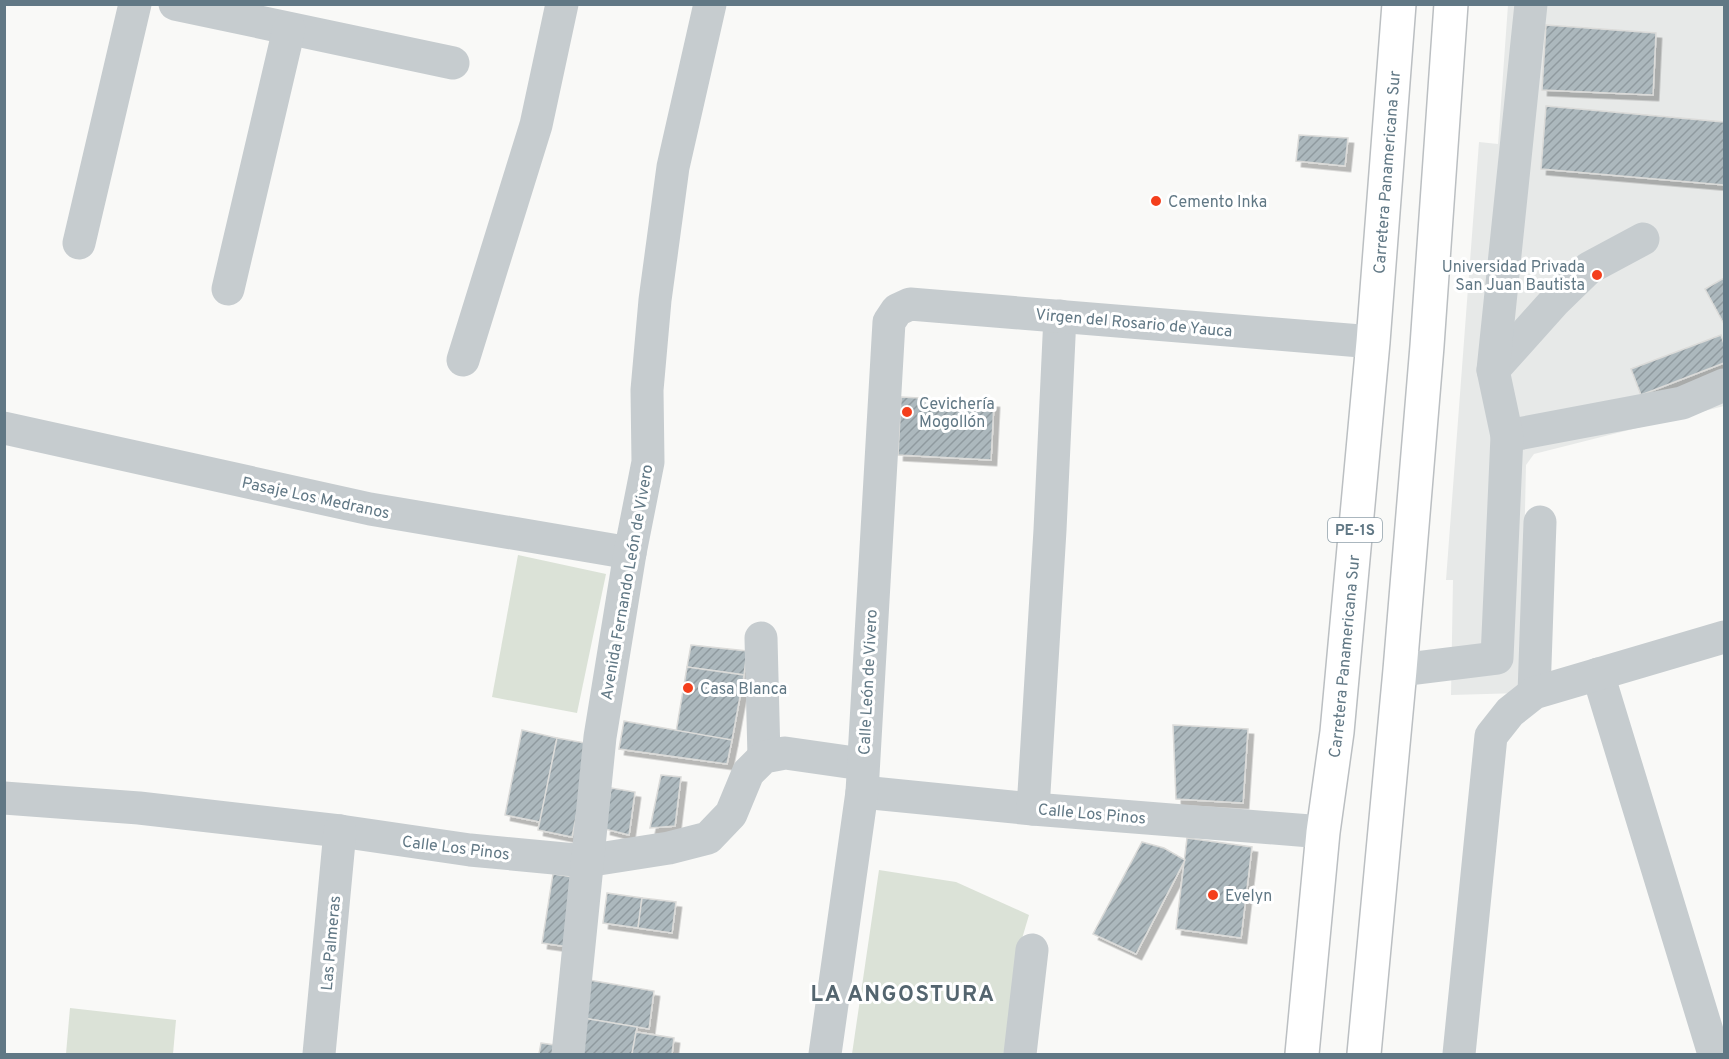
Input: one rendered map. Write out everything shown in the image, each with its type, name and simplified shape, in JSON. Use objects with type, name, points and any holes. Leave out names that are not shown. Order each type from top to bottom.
[{"type":"highway","name":"Carretera Panamericana Sur","points":[[1302,1054],[1323,832],[1338,720],[1373,342],[1399,4]]},
{"type":"highway","points":[[1364,1054],[1400,670],[1427,346],[1450,4]]},
{"type":"street","points":[[79,243],[135,4]]},
{"type":"street","points":[[176,4],[453,63]]},
{"type":"street","points":[[463,360],[536,125],[562,4]]},
{"type":"street","name":"Avenida Fernando León de Vivero","points":[[568,1054],[600,737],[630,554],[648,462],[647,390],[655,300],[672,178],[710,4]]},
{"type":"street","points":[[1400,670],[1497,658],[1507,436],[1493,370],[1531,4]]},
{"type":"street","points":[[228,289],[289,29]]},
{"type":"street","points":[[1493,370],[1554,302],[1589,268],[1643,239]]},
{"type":"street","name":"Virgen del Rosario de Yauca","points":[[897,310],[910,304],[1373,342]]},
{"type":"street","name":"Calle León de Vivero","points":[[825,1054],[862,778],[889,322],[897,310]]},
{"type":"street","points":[[1033,808],[1060,316]]},
{"type":"street","points":[[1507,436],[1682,403],[1725,385]]},
{"type":"street","name":"Pasaje Los Medranos","points":[[4,428],[370,509],[630,554]]},
{"type":"street","points":[[1534,693],[1540,522]]},
{"type":"street","points":[[761,638],[764,757]]},
{"type":"street","points":[[1460,1054],[1491,736],[1510,712],[1534,693],[1725,638]]},
{"type":"street","points":[[1598,675],[1714,1020],[1714,1054]]},
{"type":"street","name":"Calle Los Pinos","points":[[4,798],[140,808],[340,831],[470,850],[586,861],[669,848],[708,838],[731,814],[748,773],[764,757],[785,753],[862,778],[1033,808],[1323,832]]},
{"type":"street","name":"Las Palmeras","points":[[319,1054],[340,831]]},
{"type":"street","points":[[1020,1054],[1032,950]]},
{"type":"shaded area","name":"Universidad Privada San Juan Bautista","points":[[1508,5],[1724,5],[1724,406],[1534,454],[1526,465],[1521,693],[1451,695],[1453,580],[1446,580],[1479,142],[1498,144]]},
{"type":"shaded area","points":[[518,555],[606,574],[577,713],[492,697]]},
{"type":"shaded area","points":[[879,870],[956,882],[1029,915],[1021,942],[1008,1054],[852,1054]]},
{"type":"shaded area","points":[[70,1008],[176,1020],[173,1054],[66,1054]]},
{"type":"building","points":[[1546,25],[1656,33],[1653,95],[1542,90]]},
{"type":"building","points":[[1546,106],[1724,122],[1724,185],[1541,169]]},
{"type":"building","points":[[1299,135],[1348,138],[1345,166],[1296,161]]},
{"type":"building","points":[[1724,278],[1724,324],[1705,289]]},
{"type":"building","points":[[1721,335],[1724,344],[1724,363],[1641,395],[1631,369]]},
{"type":"building","points":[[901,397],[994,402],[991,460],[898,455]]},
{"type":"building","points":[[691,645],[747,651],[744,675],[687,667]]},
{"type":"building","points":[[687,667],[744,675],[732,740],[676,732]]},
{"type":"building","points":[[624,721],[732,740],[727,764],[619,749]]},
{"type":"building","points":[[1173,725],[1248,729],[1243,803],[1176,799]]},
{"type":"building","points":[[522,730],[557,738],[540,822],[505,815]]},
{"type":"building","points":[[557,738],[591,744],[572,837],[538,830]]},
{"type":"building","points":[[661,775],[681,777],[675,826],[650,828]]},
{"type":"building","points":[[611,788],[635,792],[629,835],[605,829]]},
{"type":"building","name":"Evelyn","points":[[1187,838],[1252,847],[1241,938],[1176,929]]},
{"type":"building","points":[[1142,842],[1164,848],[1185,860],[1136,954],[1093,934]]},
{"type":"building","points":[[553,874],[587,879],[576,948],[542,943]]},
{"type":"building","points":[[607,893],[642,898],[638,928],[603,923]]},
{"type":"building","points":[[642,898],[676,902],[672,933],[638,928]]},
{"type":"building","points":[[589,980],[654,991],[649,1029],[583,1018]]},
{"type":"building","points":[[583,1018],[637,1027],[632,1054],[578,1054]]},
{"type":"building","points":[[636,1032],[674,1038],[672,1054],[632,1054]]},
{"type":"building","points":[[541,1043],[568,1047],[567,1054],[539,1054]]},
{"type":"place","name":"Cemento Inka","points":[[1156,201]]},
{"type":"place","name":"Universidad Privada San Juan Bautista","points":[[1597,275]]},
{"type":"place","name":"Cevichería Mogollón","points":[[907,412]]},
{"type":"place","name":"Casa Blanca","points":[[688,688]]},
{"type":"place","name":"Evelyn","points":[[1213,895]]},
{"type":"district","name":"LA ANGOSTURA","points":[[903,993]]}]
